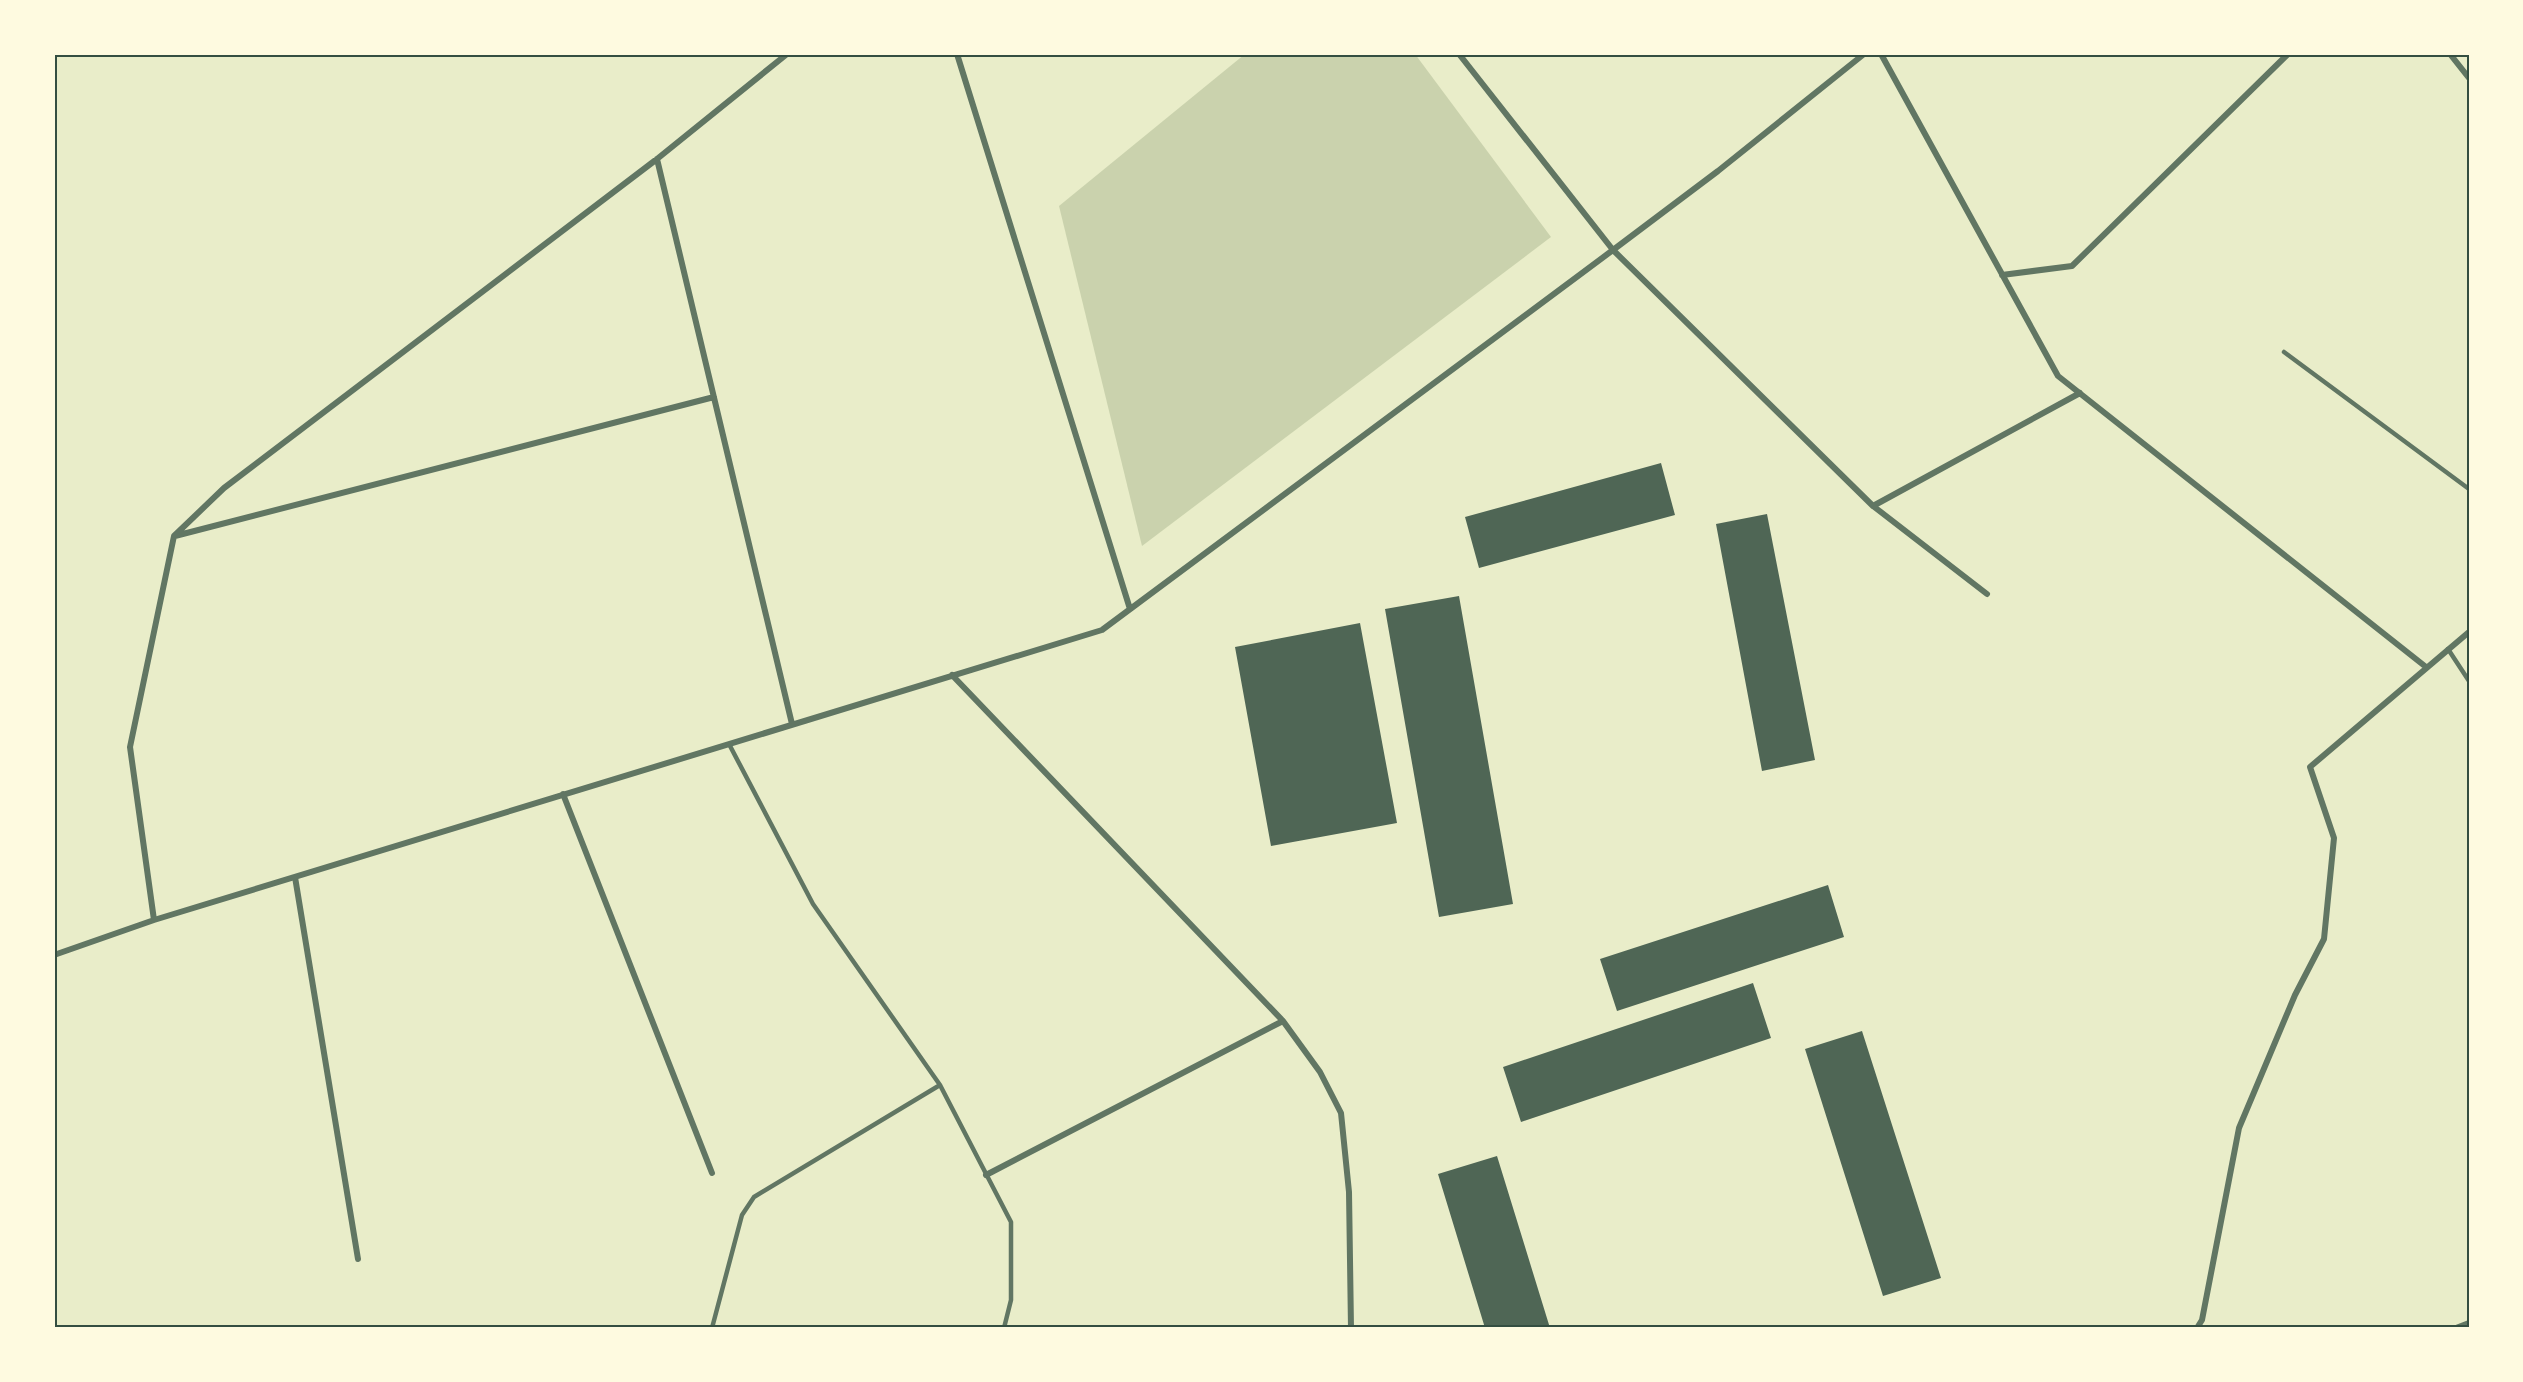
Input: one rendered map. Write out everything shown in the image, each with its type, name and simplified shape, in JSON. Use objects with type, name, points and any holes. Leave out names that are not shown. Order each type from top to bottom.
[{"type":"street","points":[[154,920],[130,747],[174,536],[224,488],[657,159],[788,54]]},
{"type":"street","points":[[957,54],[1130,609]]},
{"type":"street","points":[[1459,54],[1613,250],[1873,506],[1987,594]]},
{"type":"street","points":[[54,955],[154,920],[1102,630],[1718,171],[1864,54]]},
{"type":"street","points":[[1881,54],[2058,376],[2426,667]]},
{"type":"street","points":[[2002,275],[2072,266],[2288,54]]},
{"type":"street","points":[[2450,54],[2469,78]]},
{"type":"street","points":[[657,159],[792,724]]},
{"type":"street","points":[[1873,506],[2080,393]]},
{"type":"street","points":[[174,536],[714,397]]},
{"type":"street","points":[[2197,1328],[2202,1320],[2239,1128],[2295,995],[2324,939],[2334,838],[2310,767],[2469,632]]},
{"type":"street","points":[[952,675],[1283,1021],[1320,1072],[1341,1113],[1349,1191],[1351,1328]]},
{"type":"street","points":[[563,794],[712,1173]]},
{"type":"street","points":[[295,877],[358,1259]]},
{"type":"street","points":[[986,1175],[1283,1021]]},
{"type":"street","points":[[2456,1328],[2469,1323]]},
{"type":"lane","points":[[2284,352],[2469,489]]},
{"type":"lane","points":[[2448,649],[2469,681]]},
{"type":"lane","points":[[728,744],[813,904],[940,1085],[1011,1222],[1011,1300],[1004,1328]]},
{"type":"lane","points":[[712,1328],[742,1215],[754,1197],[940,1085]]},
{"type":"green space","points":[[1245,54],[1415,54],[1551,237],[1142,546],[1059,206]]},
{"type":"building","points":[[1661,463],[1675,515],[1479,568],[1465,517]]},
{"type":"building","points":[[1767,514],[1815,760],[1762,771],[1716,524]]},
{"type":"building","points":[[1459,596],[1513,904],[1439,917],[1385,609]]},
{"type":"building","points":[[1360,623],[1397,823],[1271,846],[1235,647]]},
{"type":"building","points":[[1828,885],[1844,937],[1617,1011],[1600,959]]},
{"type":"building","points":[[1753,983],[1771,1038],[1521,1122],[1503,1067]]},
{"type":"building","points":[[1862,1031],[1941,1278],[1883,1296],[1805,1049]]},
{"type":"building","points":[[1497,1156],[1550,1328],[1485,1328],[1438,1174]]}]
